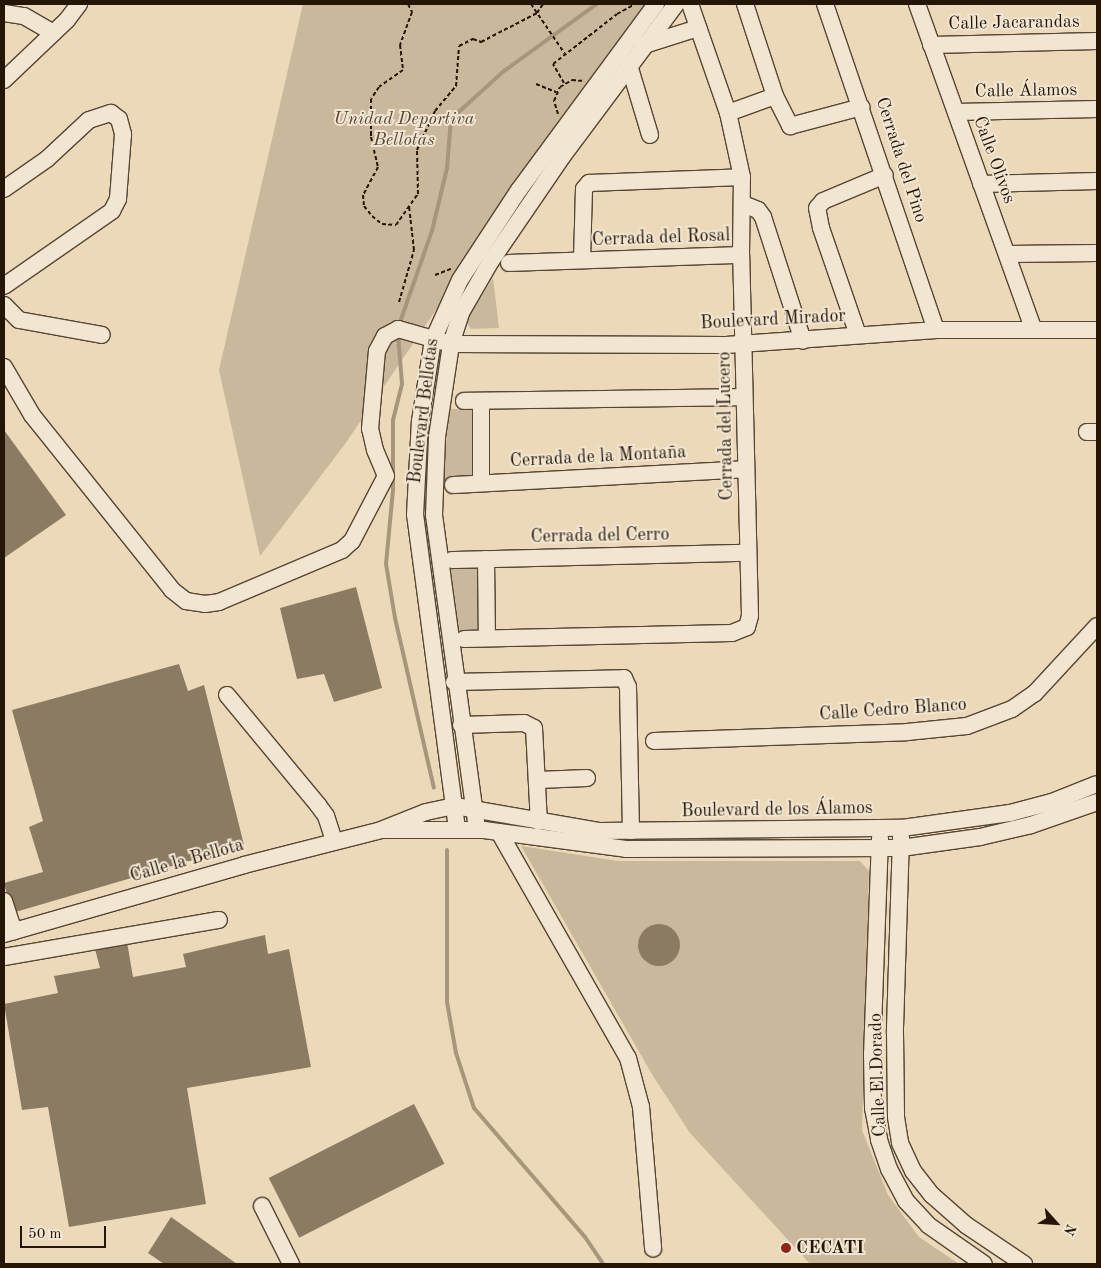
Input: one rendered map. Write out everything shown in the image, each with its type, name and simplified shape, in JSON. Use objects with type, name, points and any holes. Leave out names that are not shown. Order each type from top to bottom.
[{"type":"street","points":[[4,80],[79,4]]},
{"type":"street","name":"Boulevard Bellotas","points":[[477,830],[475,807],[454,682],[457,640],[434,487],[451,344],[462,311],[554,154],[568,123],[656,4]]},
{"type":"street","name":"Boulevard Bellotas","points":[[457,829],[421,563],[414,489],[420,422],[433,340],[444,308],[473,260],[554,154],[629,65],[676,4]]},
{"type":"street","name":"Cerrada del Lucero","points":[[487,638],[732,633],[747,627],[750,616],[743,397],[745,344],[741,255],[742,176],[728,113],[690,4]]},
{"type":"street","points":[[745,4],[774,96],[792,127],[862,107]]},
{"type":"street","name":"Cerrada del Pino","points":[[826,4],[936,330]]},
{"type":"street","name":"Calle Olivos","points":[[917,4],[1034,330]]},
{"type":"street","points":[[4,13],[24,16],[52,33]]},
{"type":"street","points":[[644,45],[698,28]]},
{"type":"street","name":"Calle Jacarandas","points":[[931,44],[1097,41]]},
{"type":"street","points":[[629,65],[650,135]]},
{"type":"street","points":[[728,113],[774,96]]},
{"type":"street","name":"Calle Álamos","points":[[956,112],[1097,110]]},
{"type":"street","points":[[4,189],[47,159],[89,120],[111,113],[119,119],[124,134],[115,206],[105,217],[4,286]]},
{"type":"street","points":[[858,335],[821,228],[817,208],[823,201],[885,175]]},
{"type":"street","name":"Cerrada del Rosal","points":[[582,260],[584,189],[589,183],[742,176]]},
{"type":"street","points":[[981,184],[1097,181]]},
{"type":"street","points":[[743,204],[758,210],[764,217],[803,341]]},
{"type":"street","points":[[1007,254],[1097,253]]},
{"type":"street","name":"Cerrada del Rosal","points":[[509,263],[741,255]]},
{"type":"street","points":[[473,260],[491,261]]},
{"type":"street","points":[[4,305],[19,320],[102,335]]},
{"type":"street","name":"Boulevard Mirador","points":[[4,366],[32,415],[172,590],[186,601],[205,604],[219,602],[342,550],[352,541],[386,476],[375,450],[370,428],[377,351],[385,336],[398,329],[414,331],[433,340],[451,344],[745,344],[936,330],[1097,330]]},
{"type":"street","points":[[464,401],[743,397]]},
{"type":"street","points":[[481,483],[482,401]]},
{"type":"street","name":"Cerrada de la Montaña","points":[[453,485],[746,469]]},
{"type":"street","points":[[414,489],[434,487]]},
{"type":"street","name":"Cerrada del Cerro","points":[[421,563],[446,560],[748,553]]},
{"type":"street","points":[[432,643],[487,638],[486,559]]},
{"type":"street","name":"Calle Cedro Blanco","points":[[654,741],[908,732],[968,726],[1012,709],[1035,693],[1097,626]]},
{"type":"street","points":[[454,682],[624,678],[628,687],[630,831]]},
{"type":"street","points":[[227,695],[318,804],[326,816],[334,840]]},
{"type":"street","points":[[461,725],[530,724],[536,735],[539,822]]},
{"type":"street","points":[[538,780],[587,778]]},
{"type":"street","name":"Boulevard de los Álamos","points":[[454,806],[475,807],[539,822],[600,831],[902,828],[1010,813],[1052,802],[1097,784]]},
{"type":"street","name":"Boulevard de los Álamos","points":[[457,829],[499,832],[626,849],[901,848],[1023,827],[1097,802]]},
{"type":"street","name":"Calle la Bellota","points":[[9,933],[334,840],[382,830],[426,812],[454,806]]},
{"type":"street","name":"Calle El Dorado","points":[[880,828],[872,1054],[873,1108],[879,1140],[888,1169],[906,1201],[928,1225],[984,1264]]},
{"type":"street","name":"Calle El Dorado","points":[[902,828],[894,1033],[896,1116],[900,1143],[913,1171],[932,1195],[966,1225],[1024,1264]]},
{"type":"street","name":"Calle la Bellota","points":[[382,830],[457,829]]},
{"type":"street","points":[[499,832],[628,1058],[641,1107],[653,1248]]},
{"type":"street","points":[[4,901],[9,933]]},
{"type":"street","points":[[4,957],[219,920]]},
{"type":"street","points":[[262,1206],[291,1264]]},
{"type":"path","points":[[408,4],[412,12],[400,46],[402,70],[379,87],[371,99],[371,137],[378,167],[363,195],[364,206],[382,224],[396,225],[418,194],[418,150],[426,127],[456,86],[459,46],[473,39],[481,42],[537,13],[543,4]]},
{"type":"path","points":[[532,4],[565,54]]},
{"type":"path","points":[[564,83],[553,64],[636,4]]},
{"type":"path","points":[[568,123],[556,110],[556,92],[564,83],[580,79],[594,87]]},
{"type":"path","points":[[536,84],[556,92]]},
{"type":"path","points":[[399,302],[414,250],[408,206]]},
{"type":"green space","name":"Unidad Deportiva Bellotas","points":[[303,4],[646,4],[635,26],[518,189],[345,444],[260,556],[219,370]]},
{"type":"green space","points":[[493,278],[499,328],[471,329],[465,321]]},
{"type":"green space","points":[[450,409],[476,409],[476,483],[441,483]]},
{"type":"green space","points":[[479,566],[481,629],[455,633],[448,569]]},
{"type":"green space","points":[[521,846],[618,861],[860,861],[869,871],[862,1130],[888,1195],[919,1237],[959,1264],[810,1264],[690,1133],[653,1076]]},
{"type":"building","points":[[4,430],[66,515],[4,558]]},
{"type":"building","points":[[356,587],[382,688],[334,702],[324,674],[297,679],[280,608]]},
{"type":"building","points":[[179,664],[188,691],[204,685],[244,845],[12,913],[4,883],[43,872],[29,827],[43,821],[12,710]]},
{"type":"building","points":[[659,924],[674,930],[680,945],[674,960],[659,966],[644,960],[638,945],[644,930]]},
{"type":"building","points":[[265,935],[268,954],[289,949],[311,1067],[187,1088],[206,1204],[69,1227],[48,1107],[22,1110],[4,1004],[58,993],[54,976],[100,968],[95,949],[127,942],[133,977],[186,967],[183,954]]},
{"type":"building","points":[[414,1104],[444,1164],[299,1238],[269,1178]]},
{"type":"building","points":[[171,1217],[237,1264],[164,1264],[148,1253]]},
{"type":"waterway","points":[[399,325],[432,231],[447,168],[451,119],[504,71],[597,4]]},
{"type":"waterway","points":[[398,334],[402,384],[393,420],[393,490],[386,564],[395,618],[434,788]]},
{"type":"waterway","points":[[447,850],[447,1002],[456,1053],[474,1108],[585,1237],[603,1264]]},
{"type":"place","name":"CECATI","points":[[786,1248]]}]
